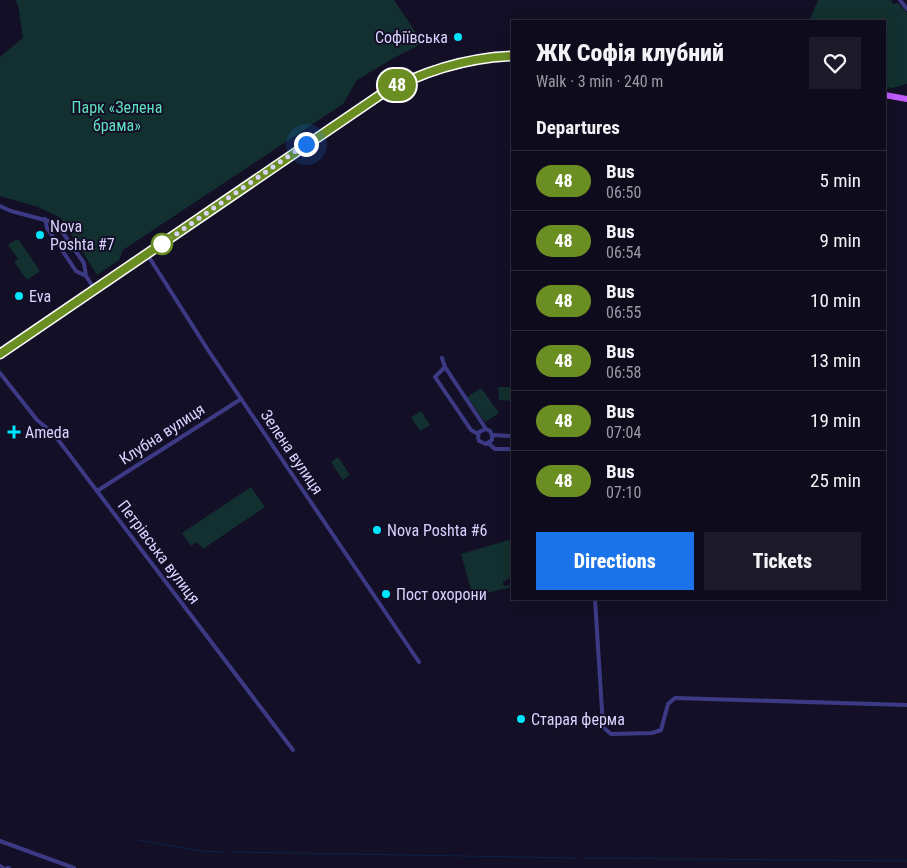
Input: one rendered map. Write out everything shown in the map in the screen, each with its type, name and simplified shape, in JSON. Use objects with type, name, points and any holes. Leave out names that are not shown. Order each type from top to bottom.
[{"type":"main road","points":[[0,354],[395,86],[428,72],[453,65],[487,58],[511,56]]},
{"type":"main road","points":[[886,95],[907,99]]},
{"type":"street","points":[[900,0],[907,9]]},
{"type":"street","points":[[0,206],[11,211],[56,223],[84,263],[86,276],[95,290]]},
{"type":"street","points":[[46,220],[47,228],[76,271],[86,276]]},
{"type":"street","name":"Зелена вулиця","points":[[147,254],[241,399],[419,662]]},
{"type":"street","points":[[442,358],[445,367],[486,429],[490,431],[492,440],[483,444],[479,441],[478,434]]},
{"type":"street","points":[[445,367],[435,377],[471,430],[478,434]]},
{"type":"street","name":"Петрівська вулиця","points":[[0,373],[38,420],[53,433],[293,750]]},
{"type":"street","name":"Клубна вулиця","points":[[97,491],[241,399]]},
{"type":"street","points":[[478,434],[481,430],[486,429]]},
{"type":"street","points":[[492,435],[511,436]]},
{"type":"street","points":[[488,443],[495,449],[511,449]]},
{"type":"street","points":[[595,600],[603,727],[610,734],[652,734],[661,730],[668,704],[675,698],[907,705]]},
{"type":"street","points":[[0,841],[74,868]]},
{"type":"green space","name":"Парк «Зелена брама»","points":[[15,0],[394,0],[423,43],[357,80],[343,104],[123,250],[119,260],[97,275],[61,218],[38,207],[0,196],[0,57],[23,38],[18,5]]},
{"type":"green space","points":[[818,0],[891,0],[893,4],[898,3],[907,13],[907,84],[892,88],[886,87],[886,20],[809,20]]},
{"type":"green space","points":[[15,240],[19,240],[40,271],[27,280],[14,262],[21,257],[18,259],[8,245]]},
{"type":"green space","points":[[498,387],[511,387],[511,401],[499,400]]},
{"type":"green space","points":[[481,388],[499,413],[485,422],[467,397]]},
{"type":"green space","points":[[421,411],[430,425],[420,431],[411,417]]},
{"type":"green space","points":[[338,457],[350,475],[343,480],[331,462]]},
{"type":"green space","points":[[251,487],[265,507],[203,549],[197,542],[191,546],[182,533]]},
{"type":"green space","points":[[511,539],[511,578],[503,582],[503,584],[504,586],[511,584],[511,587],[473,596],[461,554]]},
{"type":"waterway","points":[[139,840],[200,851],[225,852]]},
{"type":"waterway","points":[[233,852],[577,858]]},
{"type":"waterway","points":[[584,858],[907,861]]},
{"type":"bus line","name":"48","points":[[0,354],[277,164],[395,86],[428,72],[453,65],[487,58],[511,56]]},
{"type":"place","name":"Софіївська","points":[[458,37]]},
{"type":"place","name":"Nova Poshta #7","points":[[40,235]]},
{"type":"place","name":"Eva","points":[[19,296]]},
{"type":"place","name":"Ameda","points":[[14,432]]},
{"type":"place","name":"Nova Poshta #6","points":[[377,530]]},
{"type":"place","name":"Пост охорони","points":[[386,594]]},
{"type":"place","name":"Старая ферма","points":[[521,719]]},
{"type":"route","points":[[162,244],[306,144]]}]
